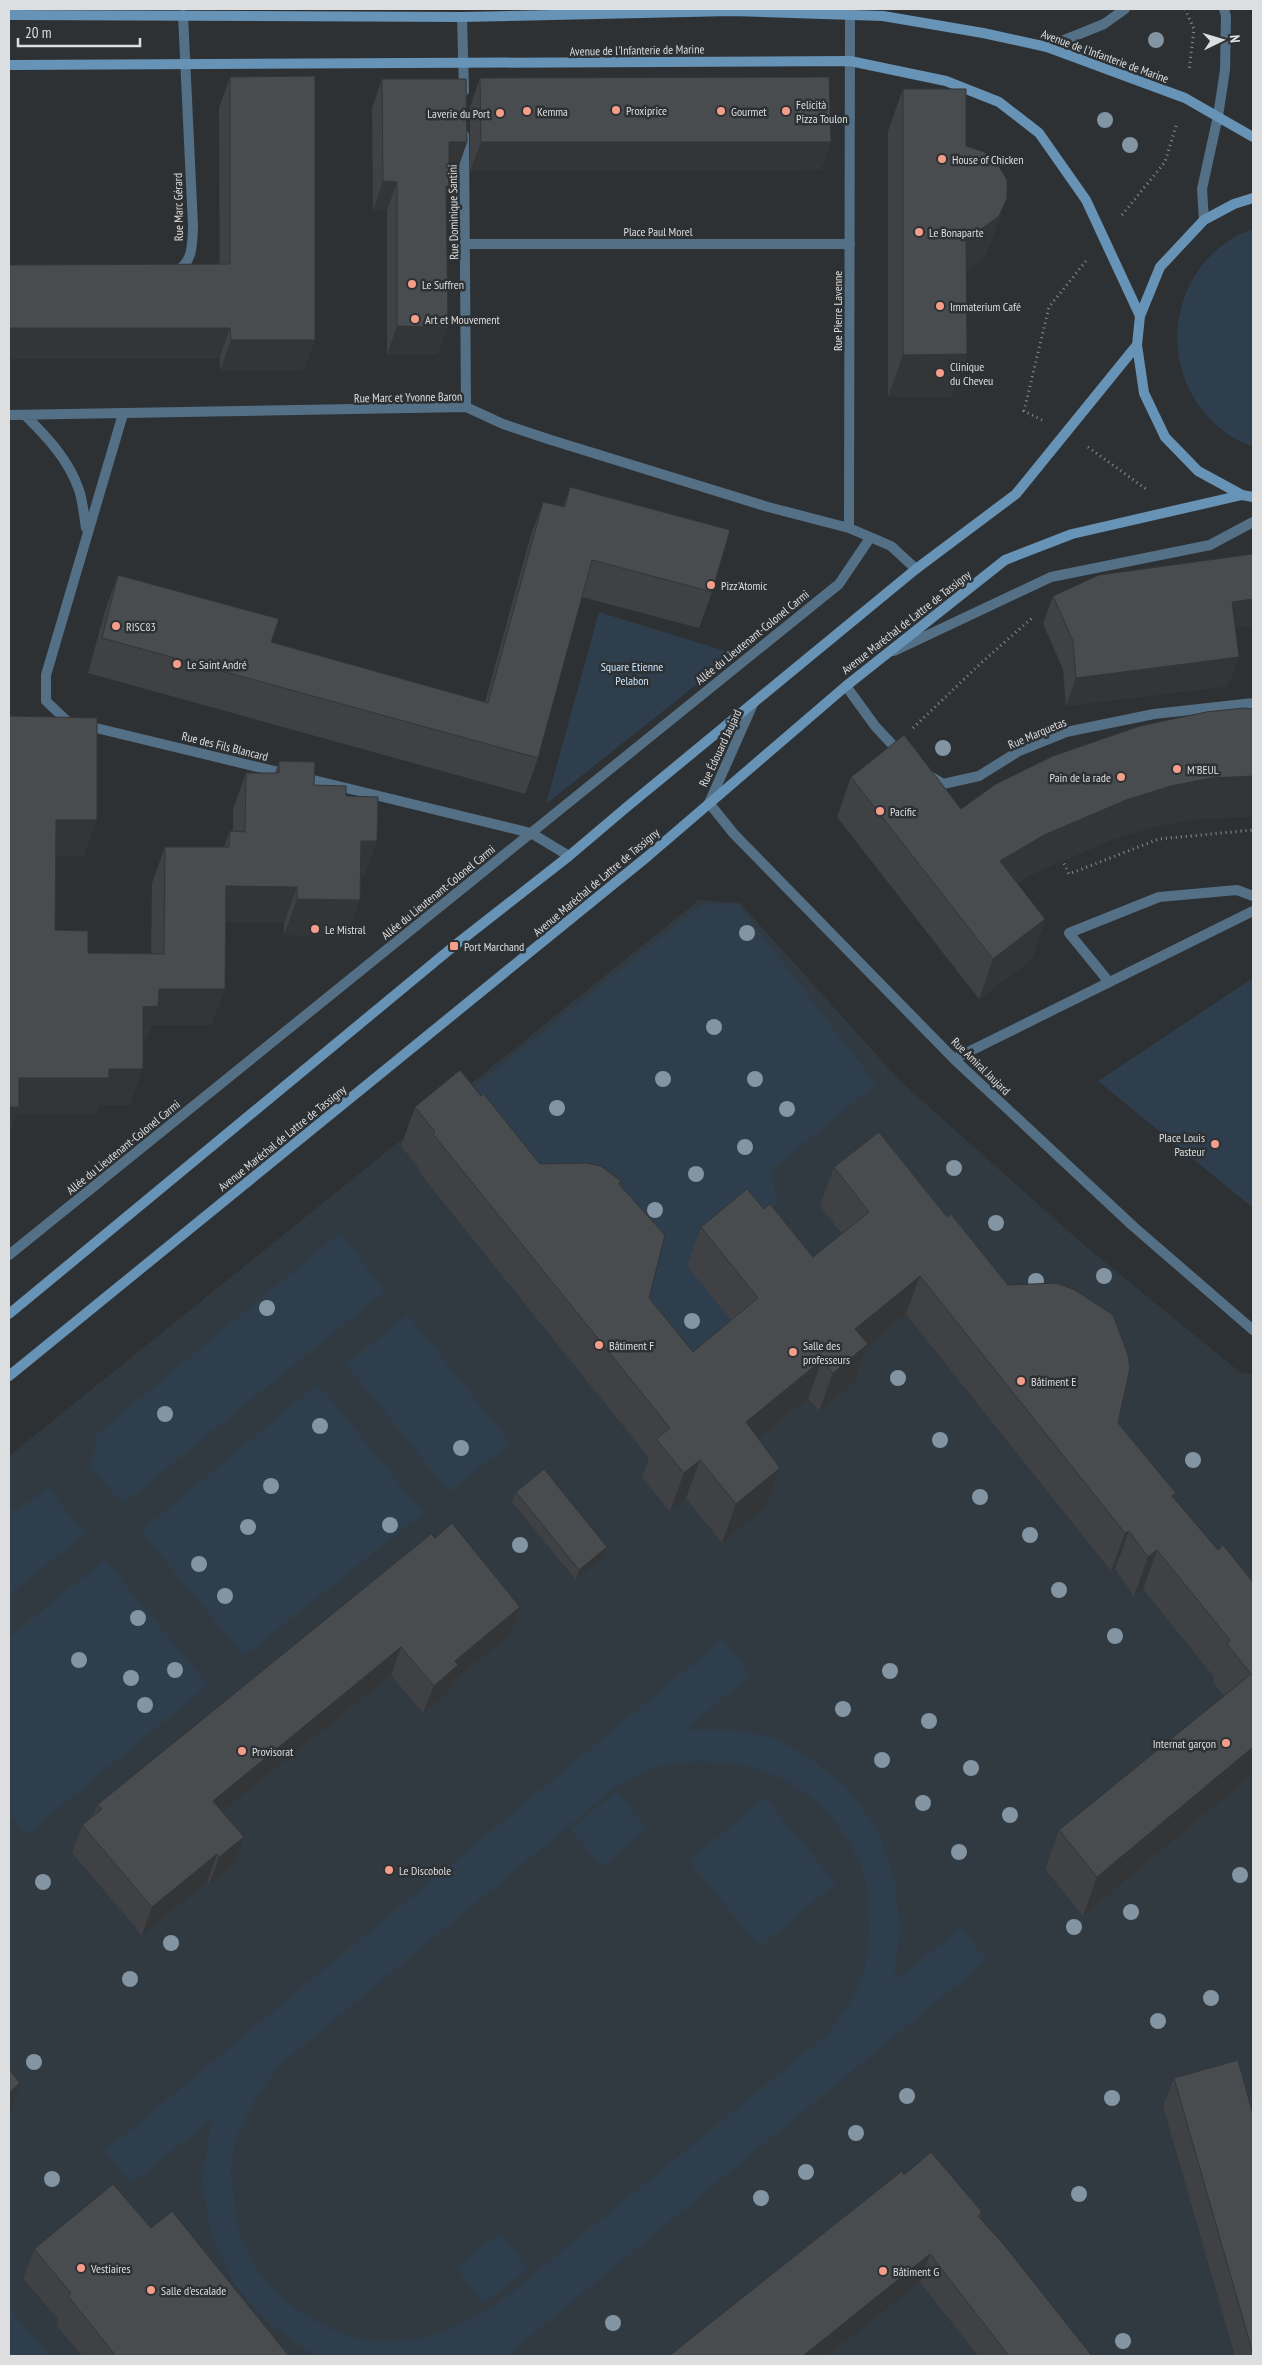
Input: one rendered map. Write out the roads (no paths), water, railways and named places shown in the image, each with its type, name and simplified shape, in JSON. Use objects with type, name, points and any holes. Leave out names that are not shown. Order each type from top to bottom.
[{"type":"main road","name":"Avenue de l'Infanterie de Marine","points":[[9,15],[462,17],[732,12],[883,16],[934,24],[1047,47],[1185,98],[1253,137]]},
{"type":"main road","name":"Avenue de l'Infanterie de Marine","points":[[9,65],[850,61],[946,81],[999,102],[1039,133],[1086,200],[1140,316]]},
{"type":"main road","points":[[1253,198],[1234,204],[1204,220],[1160,267],[1140,316],[1137,345],[1144,393],[1165,437],[1198,471],[1242,495],[1253,497]]},
{"type":"main road","points":[[9,1314],[454,946],[569,856],[916,569],[1016,494],[1137,345]]},
{"type":"main road","name":"Avenue Maréchal de Lattre de Tassigny","points":[[9,1376],[602,894],[882,656],[1005,560],[1072,534],[1242,495]]},
{"type":"street","points":[[1047,47],[1104,24],[1125,9]]},
{"type":"street","points":[[1204,220],[1202,189],[1218,116],[1225,70],[1226,16],[1224,9]]},
{"type":"street","name":"Rue Pierre Lavenne","points":[[849,528],[850,14]]},
{"type":"street","points":[[183,15],[185,65]]},
{"type":"street","points":[[462,17],[464,102]]},
{"type":"street","name":"Rue Marc Gérard","points":[[166,277],[182,268],[192,255],[193,226],[185,65]]},
{"type":"street","name":"Rue Dominique Santini","points":[[464,121],[466,407]]},
{"type":"street","name":"Place Paul Morel","points":[[466,244],[850,244]]},
{"type":"street","name":"Rue Marc et Yvonne Baron","points":[[9,415],[466,407],[503,424],[560,443],[768,507],[849,528]]},
{"type":"street","name":"Rue des Fils Blancard","points":[[123,414],[46,675],[46,701],[66,721],[531,833],[569,856]]},
{"type":"street","name":"Rue des Fils Blancard","points":[[25,415],[49,441],[71,470],[80,492],[87,532]]},
{"type":"street","points":[[882,656],[1052,577],[1210,545],[1253,522]]},
{"type":"street","points":[[849,528],[891,546],[916,569]]},
{"type":"street","name":"Allée du Lieutenant-Colonel Carmi","points":[[9,1255],[839,584],[870,538]]},
{"type":"street","points":[[846,686],[875,726],[911,763]]},
{"type":"street","name":"Rue Marquetas","points":[[923,772],[943,784],[979,776],[1019,751],[1066,732],[1154,714],[1253,703]]},
{"type":"street","name":"Rue Édouard Jaujard","points":[[708,802],[753,704]]},
{"type":"street","name":"Rue Amiral Jaujard","points":[[708,802],[739,839],[954,1059],[1134,1227],[1253,1330]]},
{"type":"street","points":[[1109,982],[1069,933],[1159,897],[1237,890],[1253,896]]},
{"type":"street","points":[[954,1059],[1253,911]]},
{"type":"place","name":"Proxiprice","points":[[616,110]]},
{"type":"place","name":"Kemma","points":[[527,111]]},
{"type":"place","name":"Gourmet","points":[[721,111]]},
{"type":"place","name":"Felicità Pizza Toulon","points":[[786,111]]},
{"type":"place","name":"Laverie du Port","points":[[500,113]]},
{"type":"place","name":"House of Chicken","points":[[942,159]]},
{"type":"place","name":"Le Bonaparte","points":[[919,232]]},
{"type":"place","name":"Le Suffren","points":[[412,284]]},
{"type":"place","name":"Immaterium Café","points":[[940,306]]},
{"type":"place","name":"Art et Mouvement","points":[[415,319]]},
{"type":"place","name":"Clinique du Cheveu","points":[[940,373]]},
{"type":"place","name":"Pizz'Atomic","points":[[711,585]]},
{"type":"place","name":"RISC83","points":[[116,626]]},
{"type":"place","name":"Le Saint André","points":[[177,664]]},
{"type":"place","name":"M'BEUL","points":[[1177,769]]},
{"type":"place","name":"Pain de la rade","points":[[1121,777]]},
{"type":"place","name":"Pacific","points":[[880,811]]},
{"type":"place","name":"Le Mistral","points":[[315,929]]},
{"type":"place","name":"Port Marchand","points":[[454,946]]},
{"type":"place","name":"Place Louis Pasteur","points":[[1215,1144]]},
{"type":"place","name":"Bâtiment F","points":[[599,1345]]},
{"type":"place","name":"Salle des professeurs","points":[[793,1352]]},
{"type":"place","name":"Bâtiment E","points":[[1021,1381]]},
{"type":"place","name":"Internat garçon","points":[[1226,1743]]},
{"type":"place","name":"Provisorat","points":[[242,1751]]},
{"type":"place","name":"Le Discobole","points":[[389,1870]]},
{"type":"place","name":"Vestiaires","points":[[81,2268]]},
{"type":"place","name":"Bâtiment G","points":[[883,2271]]},
{"type":"place","name":"Salle d'escalade","points":[[151,2290]]},
{"type":"park label","name":"Square Etienne Pelabon","points":[[632,673]]}]
